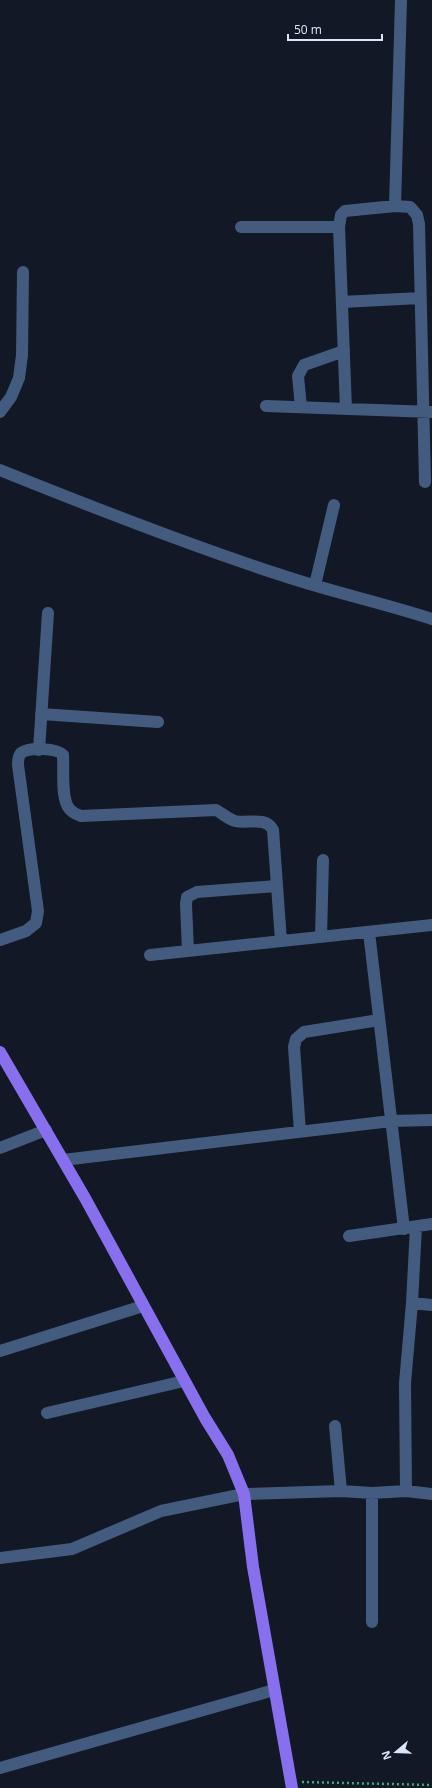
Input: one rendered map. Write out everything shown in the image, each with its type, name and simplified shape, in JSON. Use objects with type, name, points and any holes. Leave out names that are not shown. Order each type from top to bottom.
[{"type":"main road","points":[[0,1052],[85,1198],[184,1381],[228,1455],[244,1494],[253,1567],[291,1785]]},
{"type":"street","points":[[395,206],[401,0]]},
{"type":"street","points":[[346,409],[339,227],[340,215],[345,211],[395,206],[410,207],[417,215],[419,224],[424,293],[428,412],[425,482]]},
{"type":"street","points":[[241,227],[339,227]]},
{"type":"street","points":[[0,412],[11,397],[19,378],[22,355],[23,272]]},
{"type":"street","points":[[342,302],[424,293]]},
{"type":"street","points":[[301,407],[298,376],[304,365],[344,351]]},
{"type":"street","points":[[266,406],[428,412]]},
{"type":"street","points":[[0,470],[112,516],[285,577],[393,606],[432,619]]},
{"type":"street","points":[[315,585],[334,505]]},
{"type":"street","points":[[39,750],[48,613]]},
{"type":"street","points":[[41,714],[158,722]]},
{"type":"street","points":[[0,940],[26,931],[36,923],[38,911],[18,757],[22,752],[54,749],[60,751],[63,755],[65,800],[67,807],[73,813],[81,816],[216,810],[235,820],[267,823],[273,830],[281,941]]},
{"type":"street","points":[[321,937],[323,860]]},
{"type":"street","points":[[188,951],[186,904],[188,897],[198,892],[277,886]]},
{"type":"street","points":[[150,955],[432,925]]},
{"type":"street","points":[[369,932],[391,1121],[410,1228],[412,1303],[405,1383],[406,1491]]},
{"type":"street","points":[[300,1132],[294,1047],[296,1039],[304,1032],[379,1020]]},
{"type":"street","points":[[63,1160],[391,1121],[432,1120]]},
{"type":"street","points":[[0,1148],[46,1130]]},
{"type":"street","points":[[349,1236],[432,1224]]},
{"type":"street","points":[[412,1303],[432,1305]]},
{"type":"street","points":[[0,1351],[143,1306]]},
{"type":"street","points":[[47,1413],[184,1381]]},
{"type":"street","points":[[335,1426],[341,1491]]},
{"type":"street","points":[[0,1558],[72,1549],[161,1510],[244,1494],[341,1491],[372,1493],[406,1491],[432,1494]]},
{"type":"street","points":[[372,1493],[372,1622]]},
{"type":"street","points":[[0,1768],[274,1690]]},
{"type":"path","points":[[291,1785],[432,1786]]}]
